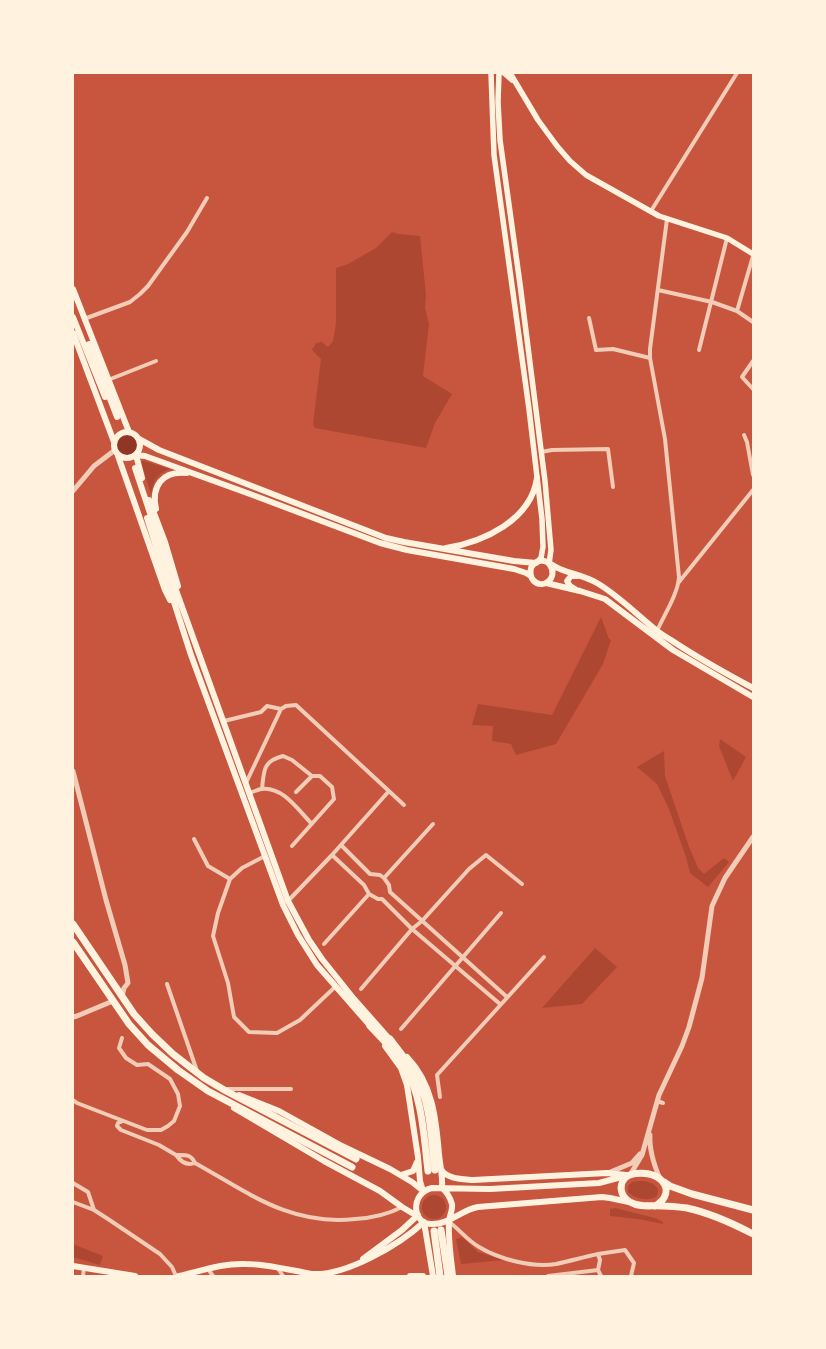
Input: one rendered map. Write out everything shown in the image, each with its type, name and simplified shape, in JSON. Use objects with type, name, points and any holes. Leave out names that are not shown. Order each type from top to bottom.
[{"type":"highway","points":[[73,924],[134,1014],[173,1054],[213,1083],[356,1159]]},
{"type":"highway","points":[[73,942],[129,1024],[148,1045],[178,1070],[208,1091],[352,1167]]},
{"type":"highway","points":[[370,1026],[401,1060],[411,1077],[434,1169]]},
{"type":"highway","points":[[390,1039],[411,1067],[422,1090],[428,1113],[434,1169]]},
{"type":"highway","points":[[753,1210],[707,1199],[670,1186],[654,1176],[644,1174],[629,1175],[624,1180],[621,1188],[624,1196],[630,1202],[640,1205],[678,1207],[697,1210],[728,1221],[753,1234]]},
{"type":"highway","points":[[655,1206],[662,1202],[666,1194],[665,1186],[660,1179]]},
{"type":"highway","points":[[440,1276],[438,1231],[448,1276]]},
{"type":"main road","points":[[491,73],[494,155],[529,409],[542,519],[543,541],[541,558],[531,568],[531,576]]},
{"type":"main road","points":[[499,73],[498,102],[500,140],[525,319],[550,533],[550,564],[553,575],[552,578],[546,583]]},
{"type":"main road","points":[[504,73],[516,84]]},
{"type":"main road","points":[[510,73],[538,120],[570,161],[586,175],[651,212],[667,219],[727,238],[753,255]]},
{"type":"main road","points":[[73,289],[130,432]]},
{"type":"main road","points":[[73,300],[116,417],[73,317]]},
{"type":"main road","points":[[73,334],[114,442],[116,452],[165,590],[177,613]]},
{"type":"main road","points":[[114,442],[118,435],[130,432],[135,434],[139,439],[159,450],[379,536],[399,541],[514,561],[543,561],[559,569],[583,576],[613,593],[657,631],[690,653],[753,688]]},
{"type":"main road","points":[[139,439],[140,447],[136,455],[144,485],[176,576],[184,611]]},
{"type":"main road","points":[[116,452],[120,456],[127,458],[136,455],[145,456],[380,543],[407,550],[514,569],[526,573],[538,583],[546,583],[580,591],[605,599],[673,650],[753,697]]},
{"type":"main road","points":[[423,1191],[420,1181],[418,1157],[406,1081],[396,1061],[370,1026],[317,965],[298,935],[283,905],[191,655],[133,469],[288,901],[309,940],[322,959],[354,999],[412,1063],[421,1075],[429,1093],[434,1114],[434,1169],[442,1188],[447,1193],[451,1203],[452,1212],[449,1242],[453,1276]]},
{"type":"main road","points":[[165,542],[154,495],[158,484],[167,476],[176,473],[202,476]]},
{"type":"main road","points":[[439,548],[456,546],[474,541],[503,526],[518,514],[530,501],[535,490],[537,478]]},
{"type":"main road","points":[[580,591],[570,586],[567,581],[571,576],[583,576]]},
{"type":"main road","points":[[213,1083],[279,1111],[342,1146],[401,1175],[423,1191]]},
{"type":"main road","points":[[208,1091],[292,1143],[380,1191],[412,1214],[418,1215]]},
{"type":"main road","points":[[401,1175],[413,1171],[418,1157]]},
{"type":"main road","points":[[434,1169],[446,1175],[472,1180],[607,1173],[629,1175]]},
{"type":"main road","points":[[433,1276],[424,1222],[418,1215],[416,1204],[423,1191],[432,1188],[490,1189],[599,1183],[629,1175]]},
{"type":"main road","points":[[424,1222],[435,1224],[450,1223],[457,1216],[478,1207],[599,1198],[610,1198],[630,1202]]},
{"type":"main road","points":[[402,1207],[408,1218],[405,1227]]},
{"type":"main road","points":[[355,1264],[405,1227],[418,1215]]},
{"type":"main road","points":[[307,1273],[330,1273],[377,1255],[415,1230],[424,1222]]},
{"type":"main road","points":[[179,1276],[230,1265],[245,1264],[277,1267],[317,1276]]},
{"type":"main road","points":[[73,1266],[135,1276]]},
{"type":"main road","points":[[410,1276],[422,1276]]},
{"type":"street","points":[[651,212],[737,73]]},
{"type":"street","points":[[84,319],[130,302],[140,294],[148,286],[187,232],[207,198]]},
{"type":"street","points":[[667,219],[650,358],[665,439],[679,582]]},
{"type":"street","points":[[699,350],[727,238]]},
{"type":"street","points":[[737,311],[753,255]]},
{"type":"street","points":[[658,290],[712,302],[737,311],[753,322]]},
{"type":"street","points":[[589,318],[596,350],[613,349],[650,358]]},
{"type":"street","points":[[108,380],[156,361]]},
{"type":"street","points":[[753,361],[742,376],[753,389]]},
{"type":"street","points":[[744,435],[747,442],[753,475]]},
{"type":"street","points":[[541,452],[552,450],[608,449],[612,487]]},
{"type":"street","points":[[73,491],[94,466],[116,452]]},
{"type":"street","points":[[657,631],[679,582],[753,490]]},
{"type":"street","points":[[246,783],[281,709],[286,706],[296,705],[404,805]]},
{"type":"street","points":[[224,722],[261,712],[267,706],[281,709]]},
{"type":"street","points":[[262,789],[263,772],[266,765],[273,759],[283,756],[292,760],[312,776],[320,776],[332,787],[334,799],[292,846]]},
{"type":"street","points":[[73,771],[106,900],[125,965],[128,983],[124,988],[122,996]]},
{"type":"street","points":[[296,792],[312,776]]},
{"type":"street","points":[[249,793],[262,789],[280,792],[311,823]]},
{"type":"street","points":[[288,901],[332,855],[389,791]]},
{"type":"street","points":[[384,878],[433,824]]},
{"type":"street","points":[[629,1175],[642,1155],[657,1101],[682,1046],[693,1014],[702,978],[712,906],[725,878],[753,837]]},
{"type":"street","points":[[194,839],[208,866],[230,879]]},
{"type":"street","points":[[341,845],[370,874],[380,875],[384,878],[389,885],[390,892],[507,997]]},
{"type":"street","points":[[332,855],[364,885],[369,894],[378,899],[382,899],[412,929],[500,1004]]},
{"type":"street","points":[[361,990],[412,929],[422,921],[469,869],[486,855],[522,884]]},
{"type":"street","points":[[265,856],[242,868],[230,879],[218,913],[213,936],[228,983],[234,1017],[249,1032],[276,1033],[300,1020],[335,987]]},
{"type":"street","points":[[382,899],[390,892]]},
{"type":"street","points":[[324,944],[369,894]]},
{"type":"street","points":[[401,1029],[501,913]]},
{"type":"street","points":[[440,1097],[437,1075],[544,957]]},
{"type":"street","points":[[167,984],[198,1073]]},
{"type":"street","points":[[73,1017],[113,1001]]},
{"type":"street","points":[[73,1100],[76,1103],[147,1130],[161,1130],[174,1121],[180,1106],[178,1094],[170,1079],[148,1064],[137,1065],[126,1058],[120,1048],[122,1038]]},
{"type":"street","points":[[226,1089],[291,1089]]},
{"type":"street","points":[[657,1101],[663,1103]]},
{"type":"street","points":[[654,1112],[650,1135],[650,1147],[654,1165],[660,1179]]},
{"type":"street","points":[[124,1121],[118,1123],[121,1130],[159,1145],[176,1155],[184,1163],[195,1163]]},
{"type":"street","points":[[607,1173],[627,1166],[635,1160],[641,1152],[649,1131]]},
{"type":"street","points":[[176,1155],[187,1155],[193,1158],[195,1163],[252,1196],[297,1216],[326,1220],[350,1220],[389,1213],[402,1207]]},
{"type":"street","points":[[73,1183],[88,1192],[94,1210]]},
{"type":"street","points":[[73,1202],[94,1210],[160,1254],[172,1267],[176,1276]]},
{"type":"street","points":[[450,1223],[479,1247],[497,1256],[532,1264],[555,1264],[598,1254],[625,1250],[634,1264],[631,1276]]},
{"type":"street","points":[[598,1254],[600,1260],[598,1270],[601,1276]]},
{"type":"street","points":[[277,1267],[283,1276]]},
{"type":"street","points":[[83,1276],[84,1268]]},
{"type":"street","points":[[208,1269],[213,1276]]},
{"type":"street","points":[[548,1276],[598,1270]]},
{"type":"shaded area","points":[[392,232],[420,236],[426,295],[425,308],[429,324],[423,376],[452,394],[435,423],[426,448],[315,428],[313,424],[321,359],[312,350],[316,343],[322,342],[328,347],[333,341],[336,323],[336,268],[348,264],[376,248]]},
{"type":"shaded area","points":[[127,435],[134,438],[137,445],[134,452],[127,455],[120,452],[117,445],[120,438]]},
{"type":"shaded area","points":[[144,461],[170,469],[156,478],[151,494],[141,462]]},
{"type":"shaded area","points":[[601,617],[609,639],[611,640],[603,664],[556,744],[516,755],[511,744],[492,741],[493,726],[472,725],[478,704],[552,715]]},
{"type":"shaded area","points":[[720,739],[746,757],[733,781],[719,746]]},
{"type":"shaded area","points":[[664,751],[665,776],[689,847],[698,868],[704,874],[724,858],[729,862],[708,887],[690,873],[669,809],[657,784],[637,767]]},
{"type":"shaded area","points":[[595,948],[617,967],[582,1004],[542,1008]]},
{"type":"shaded area","points":[[638,1181],[655,1185],[658,1190],[657,1196],[650,1199],[642,1199],[628,1192],[628,1186],[632,1182]]},
{"type":"shaded area","points":[[434,1195],[439,1196],[445,1202],[445,1212],[439,1218],[434,1219],[429,1218],[423,1212],[422,1207],[423,1202],[429,1196]]},
{"type":"shaded area","points":[[615,1208],[655,1218],[663,1222],[663,1224],[638,1219],[610,1216],[610,1209]]},
{"type":"shaded area","points":[[462,1237],[478,1252],[504,1260],[461,1264],[456,1239]]},
{"type":"shaded area","points":[[73,1244],[103,1256],[100,1265],[73,1257]]}]
